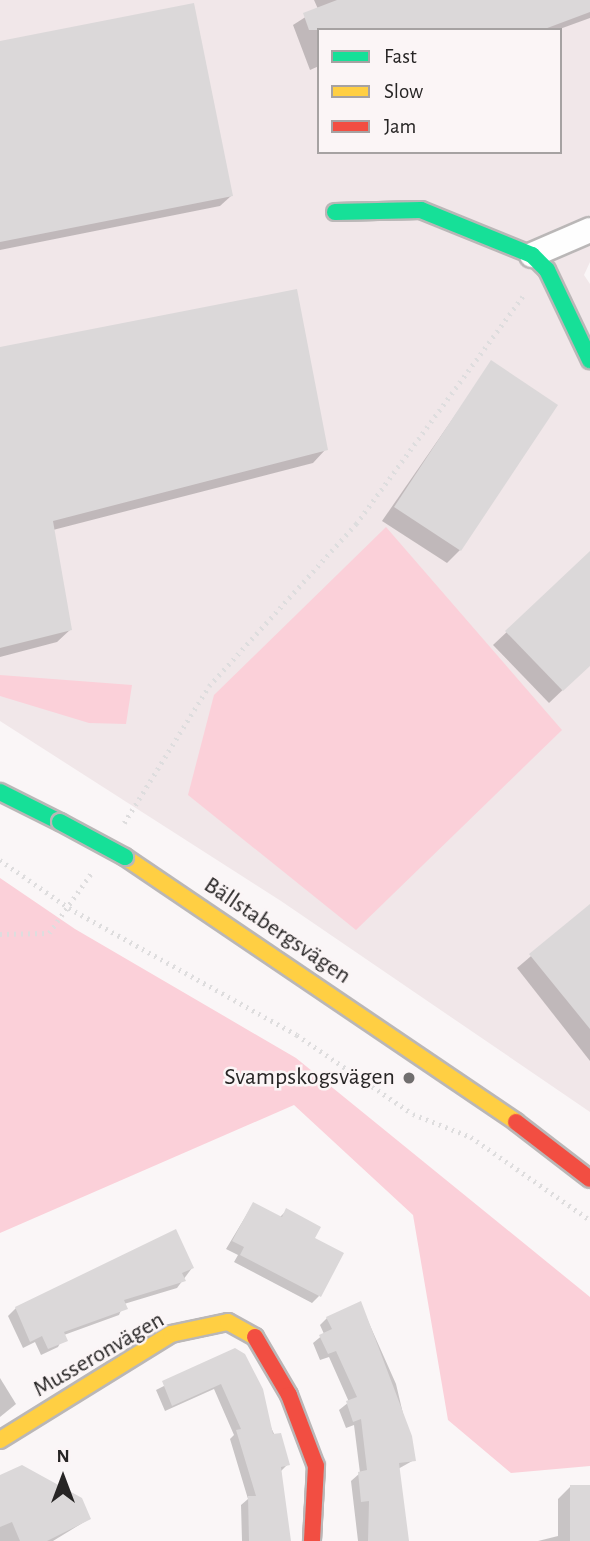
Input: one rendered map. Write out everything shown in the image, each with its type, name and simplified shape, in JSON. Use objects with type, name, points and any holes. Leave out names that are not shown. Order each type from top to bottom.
[{"type":"street","points":[[335,212],[421,210],[539,263],[590,360]]},
{"type":"street","points":[[539,263],[590,230]]},
{"type":"street","name":"Bällstabergsvägen","points":[[0,792],[125,857],[519,1124],[590,1179]]},
{"type":"street","name":"Bällstabergsvägen","points":[[519,1124],[590,1164]]},
{"type":"street","name":"Musseronvägen","points":[[0,1440],[171,1334],[228,1322],[260,1339],[294,1407],[316,1466],[312,1541]]},
{"type":"path","points":[[121,828],[209,686],[356,524],[506,314],[539,263]]},
{"type":"path","points":[[0,860],[69,908],[296,1035],[413,1114],[471,1137],[590,1220]]},
{"type":"path","points":[[0,934],[49,933],[99,862]]},
{"type":"shaded area","points":[[0,0],[590,0],[590,262],[584,275],[590,284],[590,1112],[281,901],[0,721]]},
{"type":"shaded area","points":[[386,527],[562,730],[356,930],[188,795],[214,695]]},
{"type":"shaded area","points":[[0,675],[132,685],[126,724],[89,723],[0,696]]},
{"type":"shaded area","points":[[0,878],[75,929],[296,1058],[590,1297],[590,1466],[511,1473],[448,1420],[413,1215],[294,1105],[0,1233]]},
{"type":"building","points":[[337,0],[590,0],[590,12],[547,28],[309,30],[303,13]]},
{"type":"building","points":[[194,3],[233,196],[0,242],[0,41]]},
{"type":"building","points":[[297,289],[328,450],[53,521],[72,630],[0,648],[0,347]]},
{"type":"building","points":[[491,360],[558,405],[461,551],[394,507]]},
{"type":"building","points":[[590,551],[590,666],[563,691],[505,631]]},
{"type":"building","points":[[590,904],[590,1029],[529,954]]},
{"type":"building","points":[[253,1202],[282,1217],[286,1208],[321,1227],[315,1238],[344,1253],[321,1297],[240,1255],[244,1247],[232,1241]]},
{"type":"building","points":[[176,1229],[194,1268],[182,1273],[186,1281],[124,1300],[128,1309],[64,1332],[68,1341],[48,1349],[42,1336],[30,1342],[15,1307]]},
{"type":"building","points":[[361,1301],[412,1436],[416,1461],[399,1463],[409,1541],[368,1541],[369,1501],[361,1502],[358,1472],[367,1470],[361,1419],[353,1422],[346,1401],[357,1397],[336,1351],[328,1354],[319,1335],[332,1329],[326,1317]]},
{"type":"building","points":[[235,1348],[245,1354],[263,1389],[273,1434],[281,1433],[290,1465],[281,1467],[291,1541],[249,1541],[248,1496],[256,1496],[236,1430],[241,1429],[221,1384],[172,1406],[162,1381]]},
{"type":"building","points":[[22,1465],[82,1498],[91,1519],[47,1541],[20,1541],[12,1522],[0,1527],[0,1475]]},
{"type":"building","points":[[570,1485],[590,1485],[590,1541],[570,1541]]},
{"type":"traffic: fast","points":[[335,212],[421,210],[532,255],[547,270],[590,360]]},
{"type":"traffic: fast","points":[[0,792],[60,822]]},
{"type":"traffic: fast","points":[[60,822],[125,857]]},
{"type":"traffic: slow","points":[[125,857],[516,1122]]},
{"type":"traffic: slow","points":[[0,1440],[171,1334],[228,1322],[255,1337]]},
{"type":"traffic: jam","points":[[516,1122],[590,1179]]},
{"type":"traffic: jam","points":[[255,1337],[289,1395],[316,1466],[312,1541]]},
{"type":"place","name":"Svampskogsvägen","points":[[409,1078]]}]
